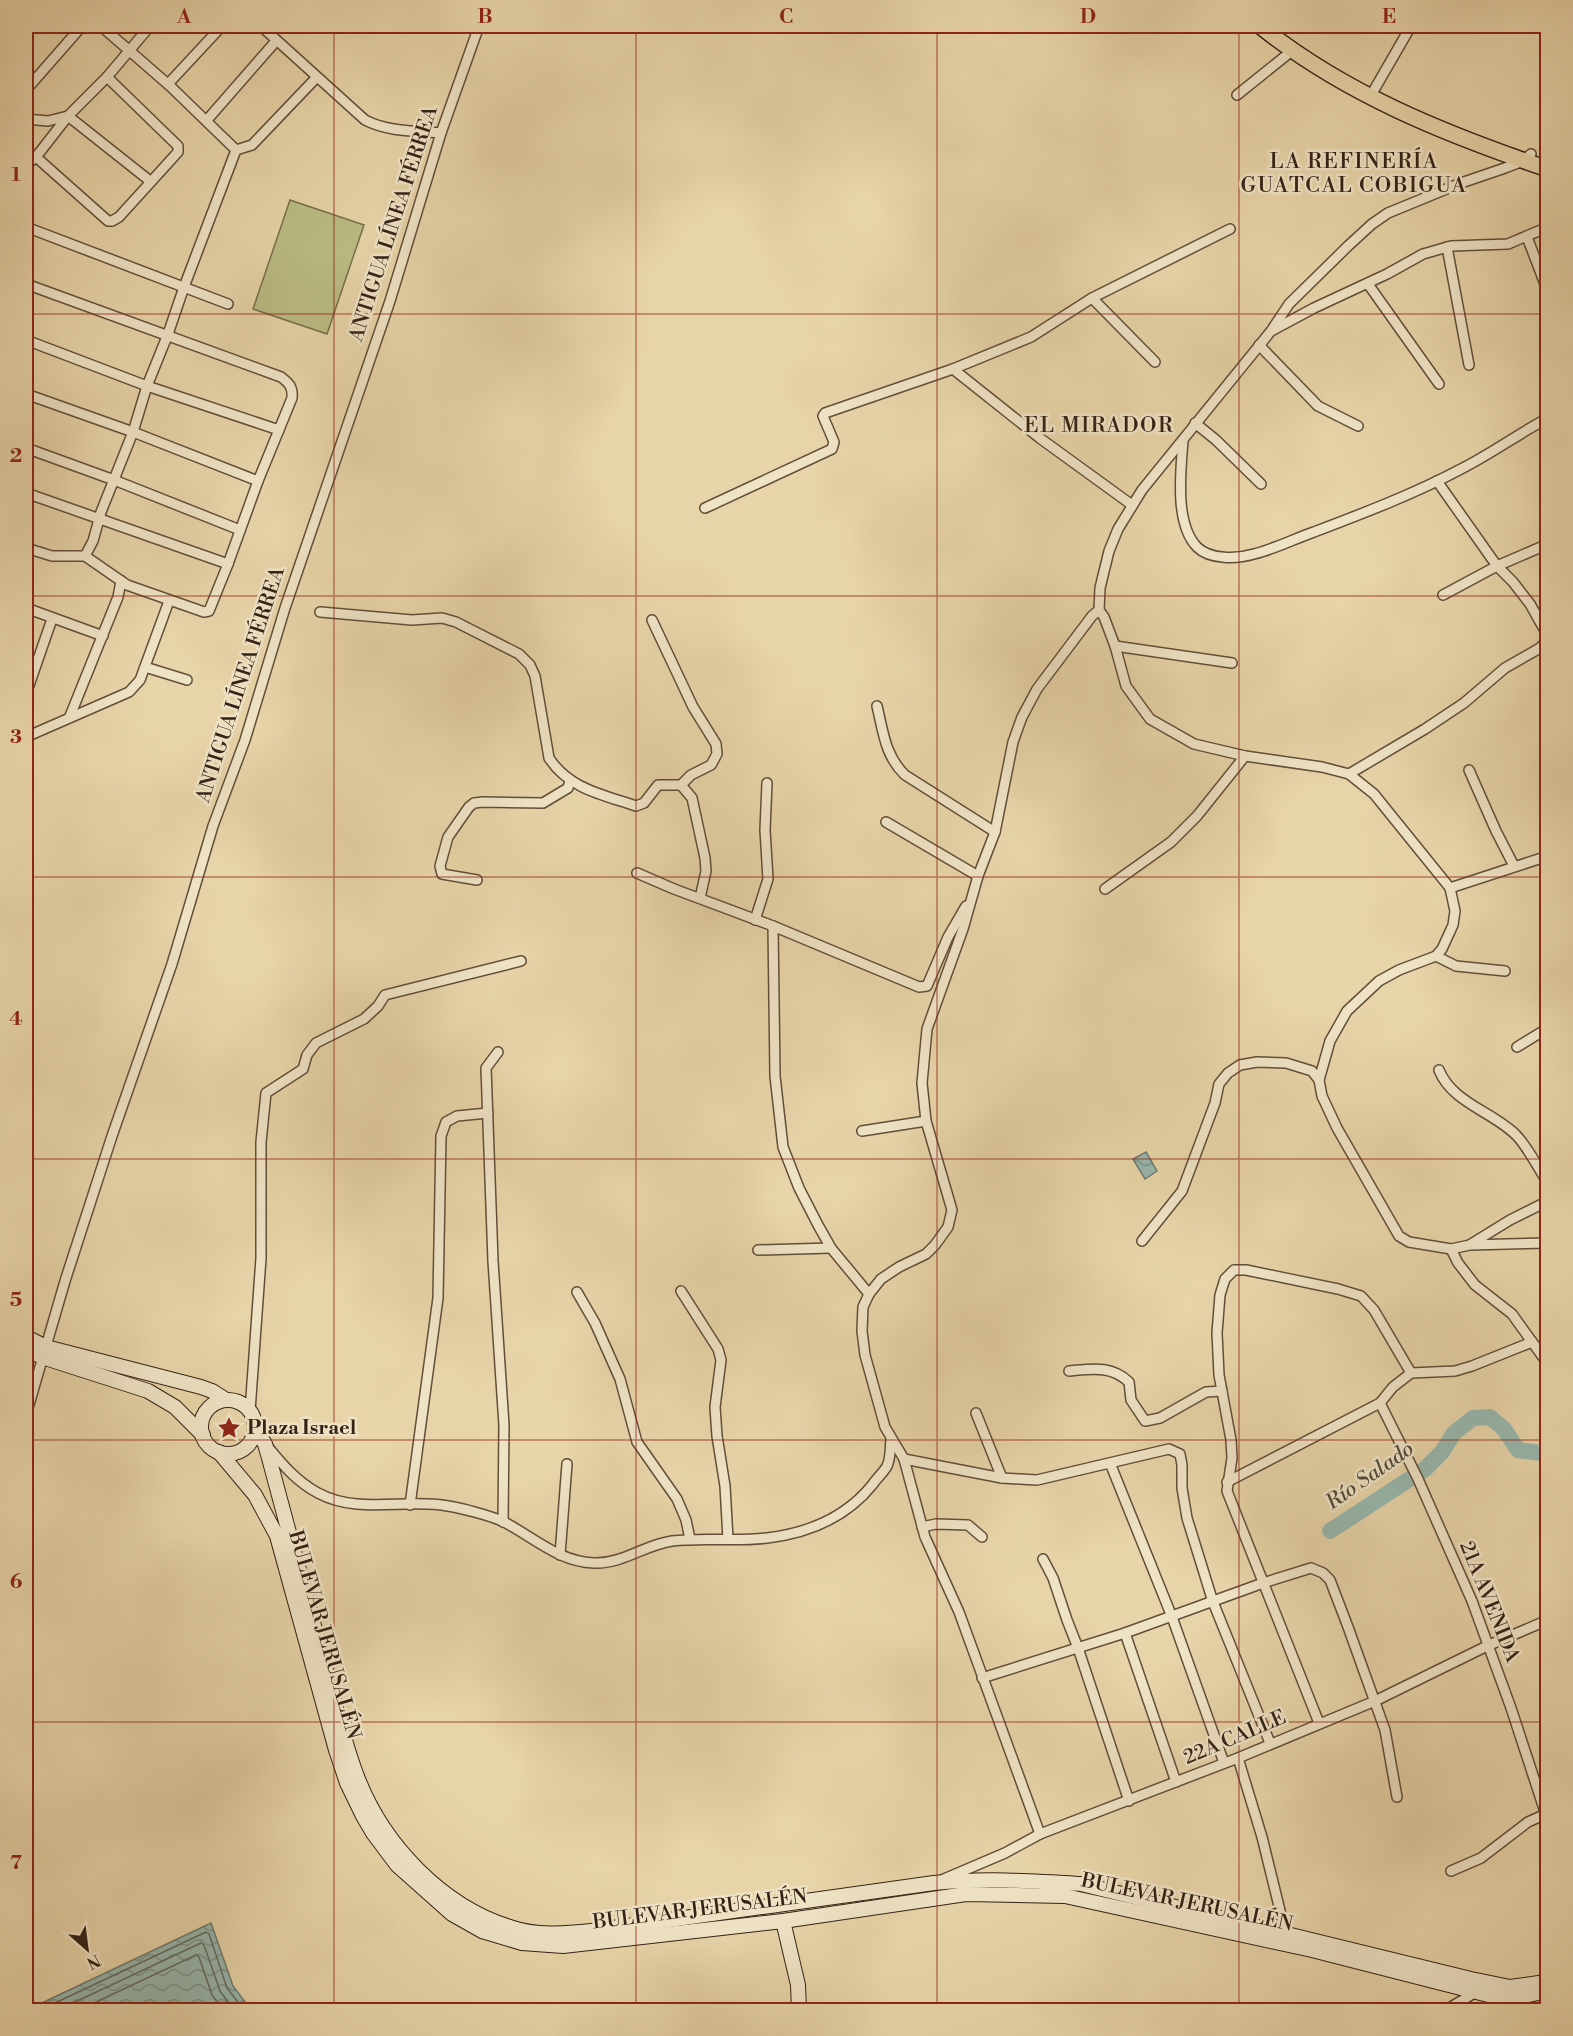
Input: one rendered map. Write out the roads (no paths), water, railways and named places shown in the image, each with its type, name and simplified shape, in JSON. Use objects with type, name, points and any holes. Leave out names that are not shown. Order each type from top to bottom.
[{"type":"main road","points":[[1260,26],[1336,79],[1527,157],[1548,169]]},
{"type":"main road","points":[[1274,26],[1341,74],[1373,93]]},
{"type":"main road","points":[[1527,157],[1548,160]]},
{"type":"main road","points":[[26,1337],[44,1352],[148,1390],[175,1407],[203,1435],[209,1445],[219,1452],[236,1452],[243,1449],[253,1436],[255,1427],[250,1411],[235,1401],[226,1400],[210,1406],[202,1422],[203,1435]]},
{"type":"main road","points":[[26,1349],[201,1387],[226,1400]]},
{"type":"main road","name":"BULEVAR JERUSALÉN","points":[[255,1427],[264,1444],[347,1747],[374,1812],[395,1844],[423,1874],[460,1904],[511,1928],[561,1934],[591,1931],[965,1880],[1081,1884],[1286,1935],[1473,1986]]},
{"type":"main road","name":"BULEVAR JERUSALÉN","points":[[219,1452],[255,1495],[277,1536],[336,1750],[354,1798],[373,1833],[397,1865],[429,1895],[452,1914],[482,1931],[522,1944],[563,1946],[783,1921],[966,1894],[1065,1896],[1473,1986]]},
{"type":"main road","points":[[783,1921],[798,1985],[800,2010]]},
{"type":"main road","points":[[1473,1986],[1521,1987],[1548,1982]]},
{"type":"main road","points":[[1473,1986],[1497,2004],[1548,1991]]},
{"type":"street","points":[[26,90],[82,26]]},
{"type":"street","points":[[100,26],[168,84],[236,150]]},
{"type":"street","points":[[26,165],[36,157],[68,116],[107,77],[150,26]]},
{"type":"street","points":[[168,84],[222,26]]},
{"type":"street","points":[[261,26],[365,120],[372,124],[398,129],[441,133]]},
{"type":"street","name":"ANTIGUA LÍNEA FÉRREA","points":[[26,1415],[112,1136],[172,964],[213,826],[245,740],[288,597],[390,301],[441,133],[479,26]]},
{"type":"street","points":[[1373,93],[1410,26]]},
{"type":"street","points":[[207,120],[276,41]]},
{"type":"street","points":[[1238,94],[1293,50]]},
{"type":"street","points":[[36,157],[108,221],[112,221],[119,218],[178,152],[178,146],[107,77]]},
{"type":"street","points":[[236,150],[252,145],[316,78]]},
{"type":"street","points":[[26,119],[48,121],[68,116]]},
{"type":"street","points":[[68,116],[150,181]]},
{"type":"street","points":[[85,556],[93,542],[99,519],[133,432],[147,386],[236,150]]},
{"type":"street","points":[[1527,157],[1388,213],[1372,224],[1289,304],[1271,331],[1195,423],[1132,505],[1109,551],[1100,588],[1099,610],[1115,646],[1126,686],[1150,718],[1194,744],[1245,756],[1322,767],[1349,774],[1374,794],[1450,888],[1455,911],[1448,939],[1436,956],[1399,970],[1379,981],[1347,1011],[1330,1041],[1319,1080],[1322,1096],[1337,1128],[1399,1236],[1409,1242],[1450,1249],[1470,1245],[1548,1243]]},
{"type":"street","points":[[26,227],[228,304]]},
{"type":"street","points":[[1271,331],[1314,308],[1368,284],[1423,254],[1447,247],[1508,244],[1548,227]]},
{"type":"street","points":[[705,508],[832,449],[834,442],[823,416],[825,413],[953,369],[1031,336],[1092,298],[1230,229]]},
{"type":"street","points":[[1527,237],[1548,292]]},
{"type":"street","points":[[1447,247],[1469,365]]},
{"type":"street","points":[[26,284],[281,377],[289,383],[293,390],[292,398],[209,611],[204,612],[169,601],[121,581],[85,556],[52,556],[26,548]]},
{"type":"street","points":[[1368,284],[1439,384]]},
{"type":"street","points":[[1092,298],[1155,362]]},
{"type":"street","points":[[26,340],[147,386],[279,430]]},
{"type":"street","points":[[1259,345],[1318,406],[1358,426]]},
{"type":"street","points":[[953,369],[1041,439],[1132,505]]},
{"type":"street","points":[[26,394],[133,432],[258,481]]},
{"type":"street","points":[[1183,440],[1180,481],[1184,518],[1196,546],[1203,551],[1229,558],[1253,555],[1365,513],[1464,468],[1513,436],[1548,418]]},
{"type":"street","points":[[1195,423],[1261,484]]},
{"type":"street","points":[[26,448],[240,530]]},
{"type":"street","points":[[1349,774],[1464,703],[1505,668],[1540,648],[1548,638],[1530,604],[1497,566],[1437,481]]},
{"type":"street","points":[[26,493],[228,564]]},
{"type":"street","points":[[1443,595],[1497,566],[1548,544]]},
{"type":"street","points":[[70,716],[118,597],[121,581]]},
{"type":"street","points":[[26,737],[129,692],[140,680],[169,601]]},
{"type":"street","points":[[26,608],[103,636]]},
{"type":"street","points":[[1040,1834],[959,1612],[922,1527],[903,1459],[885,1427],[865,1355],[862,1331],[863,1307],[868,1294],[881,1279],[926,1254],[935,1245],[952,1218],[952,1210],[926,1120],[922,1083],[927,1029],[995,832],[1013,742],[1022,717],[1037,689],[1092,615],[1099,610]]},
{"type":"street","points":[[320,612],[412,620],[442,618],[456,622],[519,654],[530,665],[536,676],[549,758],[555,767],[578,787],[636,806],[644,802],[658,785],[681,785],[691,775],[711,765],[717,754],[716,744],[693,707],[652,620]]},
{"type":"street","points":[[26,694],[52,619]]},
{"type":"street","points":[[1115,646],[1232,663]]},
{"type":"street","points":[[145,667],[187,680]]},
{"type":"street","points":[[877,706],[888,753],[896,767],[995,832]]},
{"type":"street","points":[[1106,889],[1172,842],[1197,816],[1245,756]]},
{"type":"street","points":[[1469,770],[1514,867]]},
{"type":"street","points":[[477,880],[442,874],[440,866],[448,837],[469,807],[474,803],[483,802],[543,803],[568,788],[570,781]]},
{"type":"street","points":[[755,920],[768,879],[765,830],[768,783]]},
{"type":"street","points":[[681,785],[692,798],[705,858],[706,871],[700,898]]},
{"type":"street","points":[[886,822],[978,876]]},
{"type":"street","points":[[1450,888],[1548,856]]},
{"type":"street","points":[[637,873],[774,926],[920,987],[927,986],[948,937],[973,894]]},
{"type":"street","points":[[774,926],[775,1076],[783,1147],[800,1188],[831,1248],[868,1294]]},
{"type":"street","points":[[1436,956],[1456,966],[1505,971]]},
{"type":"street","points":[[250,1411],[261,1258],[261,1142],[266,1093],[303,1069],[307,1055],[316,1043],[364,1019],[378,1006],[385,995],[521,961]]},
{"type":"street","points":[[1517,1047],[1548,1028]]},
{"type":"street","points":[[498,1052],[486,1068],[493,1261],[504,1425],[503,1522]]},
{"type":"street","points":[[1143,1241],[1182,1191],[1215,1103],[1219,1084],[1228,1073],[1240,1065],[1257,1062],[1286,1063],[1312,1071],[1319,1080]]},
{"type":"street","points":[[1439,1070],[1442,1077],[1468,1102],[1506,1126],[1518,1137],[1548,1183]]},
{"type":"street","points":[[410,1505],[438,1298],[438,1194],[441,1136],[446,1122],[457,1116],[488,1113]]},
{"type":"street","points":[[862,1131],[926,1120]]},
{"type":"street","points":[[1470,1245],[1510,1220],[1548,1201]]},
{"type":"street","points":[[1489,1235],[1488,1241],[1494,1245]]},
{"type":"street","points":[[758,1250],[831,1248]]},
{"type":"street","points":[[1450,1249],[1475,1285],[1512,1314],[1548,1364]]},
{"type":"street","points":[[1319,1723],[1227,1491],[1232,1458],[1231,1440],[1219,1375],[1216,1332],[1220,1295],[1225,1279],[1234,1270],[1246,1270],[1361,1296],[1374,1310],[1411,1373]]},
{"type":"street","points":[[681,1291],[718,1349],[721,1360],[715,1407],[725,1486],[728,1539]]},
{"type":"street","points":[[577,1292],[595,1323],[620,1379],[637,1442],[677,1499],[686,1520],[690,1539]]},
{"type":"street","points":[[1227,1482],[1380,1403],[1393,1387],[1411,1373],[1437,1373],[1464,1369],[1532,1342]]},
{"type":"street","points":[[1069,1371],[1106,1368],[1121,1373],[1130,1382],[1131,1400],[1145,1421],[1160,1418],[1206,1392],[1222,1391]]},
{"type":"street","name":"21A AVENIDA","points":[[1380,1403],[1416,1476],[1472,1601],[1547,1816]]},
{"type":"street","points":[[976,1413],[1002,1479]]},
{"type":"street","points":[[264,1444],[289,1472],[319,1493],[349,1503],[448,1506],[503,1522],[560,1555],[592,1563],[611,1563],[658,1544],[690,1539],[765,1538],[823,1524],[848,1510],[866,1493],[887,1466],[891,1439]]},
{"type":"street","points":[[903,1459],[1002,1479],[1037,1480],[1169,1449],[1179,1454],[1187,1518],[1213,1602],[1270,1743]]},
{"type":"street","points":[[1110,1463],[1172,1617],[1224,1763]]},
{"type":"street","points":[[560,1555],[567,1464]]},
{"type":"street","points":[[922,1527],[936,1524],[968,1525],[982,1537]]},
{"type":"street","points":[[1043,1559],[1053,1578],[1066,1620],[1078,1648],[1129,1801]]},
{"type":"street","points":[[982,1678],[1125,1633],[1311,1568],[1323,1573],[1330,1580],[1384,1730],[1397,1797]]},
{"type":"street","name":"22A CALLE","points":[[934,1883],[1005,1853],[1040,1834],[1238,1758],[1375,1701],[1487,1646],[1548,1620]]},
{"type":"street","points":[[1125,1633],[1176,1782]]},
{"type":"street","points":[[1238,1758],[1262,1837],[1286,1935]]},
{"type":"street","points":[[1451,1871],[1481,1858],[1528,1822],[1547,1816]]},
{"type":"street","points":[[1446,2010],[1473,1986]]},
{"type":"water","points":[[1146,1152],[1157,1171],[1145,1179],[1133,1159]]},
{"type":"water","points":[[211,1923],[233,1986],[251,2010],[27,2010]]},
{"type":"waterway","name":"Río Salado","points":[[1330,1531],[1425,1469],[1442,1452],[1454,1433],[1473,1418],[1490,1417],[1504,1429],[1518,1450],[1548,1454]]},
{"type":"place","name":"Plaza Israel","points":[[229,1428]]},
{"type":"district","name":"LA REFINERÍA GUATCAL COBIGUA","points":[[1354,174]]},
{"type":"district","name":"EL MIRADOR","points":[[1099,426]]}]
